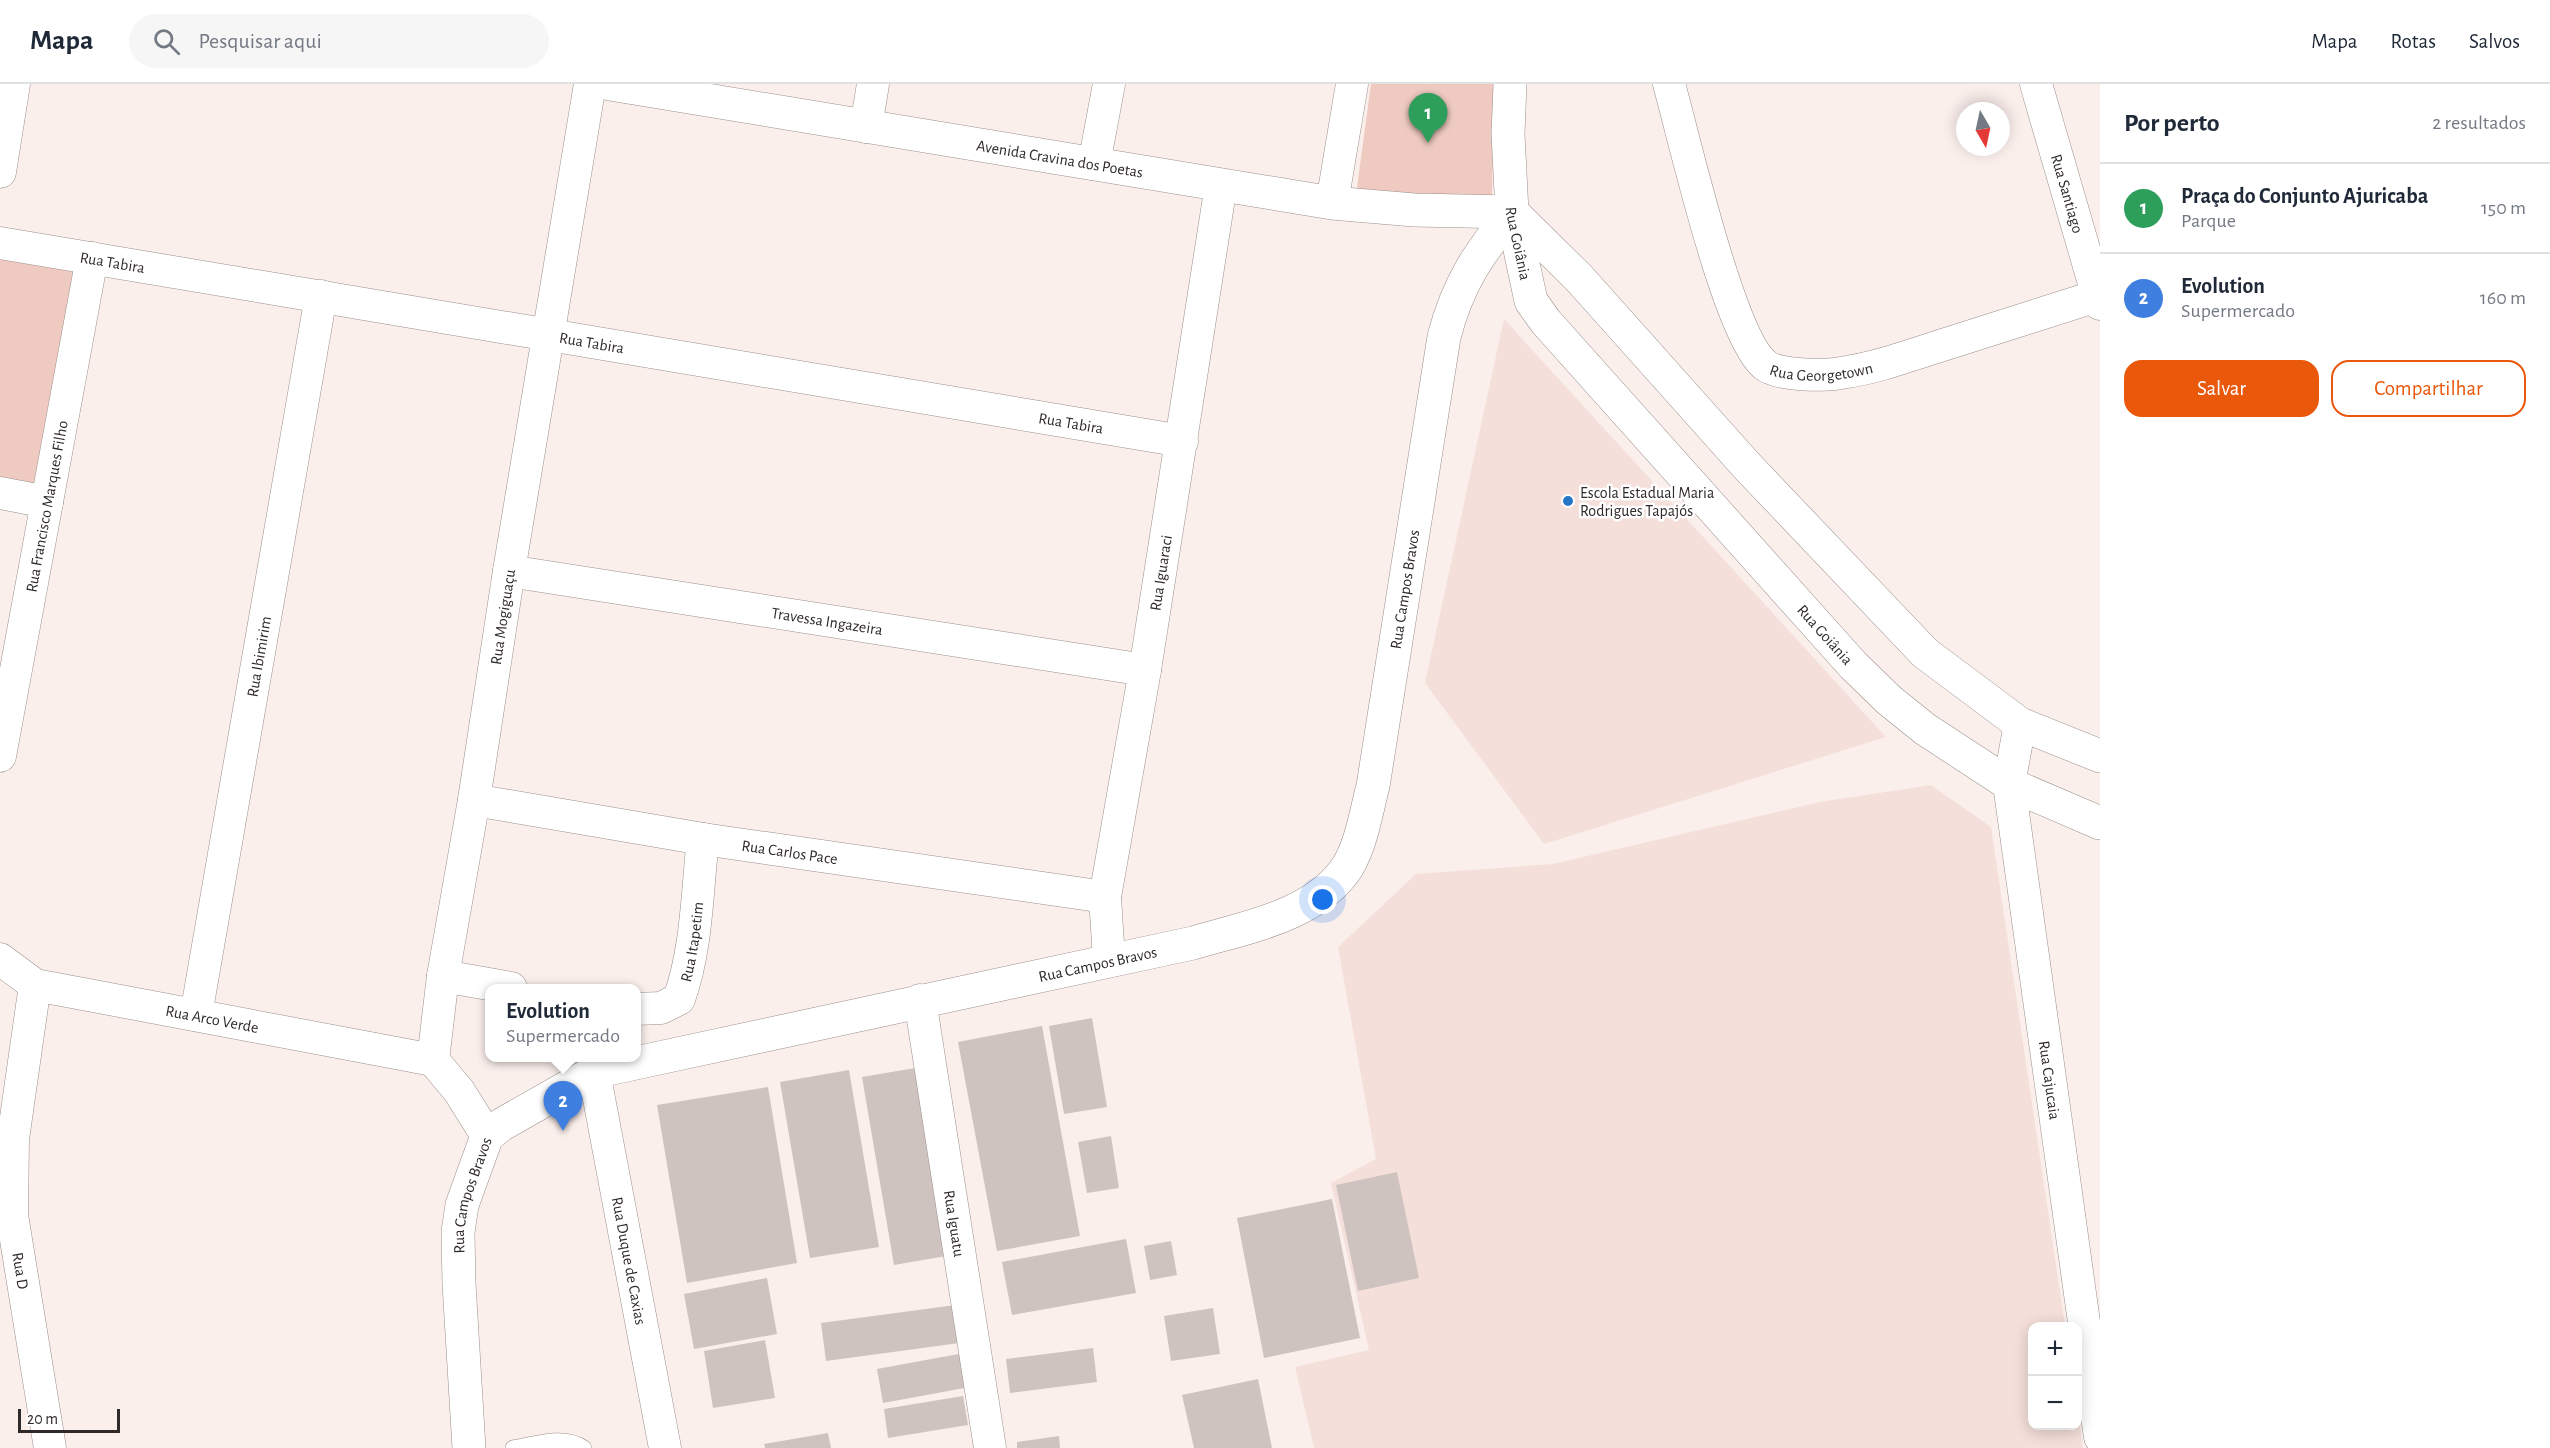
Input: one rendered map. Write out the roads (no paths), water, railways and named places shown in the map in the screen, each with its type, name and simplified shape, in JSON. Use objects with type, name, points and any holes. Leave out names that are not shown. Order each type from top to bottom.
[{"type":"street","points":[[0,172],[14,84]]},
{"type":"street","name":"Rua Mogiguaçu","points":[[433,1060],[443,976],[474,800],[509,571],[590,84]]},
{"type":"street","name":"Avenida Cravina dos Poetas","points":[[610,84],[1332,203],[1414,210],[1512,212]]},
{"type":"street","points":[[866,126],[873,84]]},
{"type":"street","points":[[1094,164],[1109,84]]},
{"type":"street","points":[[1332,203],[1352,84]]},
{"type":"street","points":[[1510,84],[1508,134],[1512,212]]},
{"type":"street","name":"Rua Georgetown","points":[[1670,84],[1700,198],[1739,324],[1753,353],[1767,367],[1784,372],[1840,373],[1888,362],[2099,300]]},
{"type":"street","name":"Rua Santiago","points":[[2036,84],[2099,300]]},
{"type":"street","name":"Rua Iguaraci","points":[[1109,960],[1105,897],[1145,670],[1221,185]]},
{"type":"street","name":"Rua Goiânia","points":[[1512,212],[1579,278],[1740,458],[1925,653],[2020,724],[2100,756]]},
{"type":"street","name":"Rua Goiânia","points":[[1512,212],[1531,301],[1546,322],[1852,665],[1888,700],[1925,729],[2009,784],[2100,823]]},
{"type":"street","name":"Rua Campos Bravos","points":[[641,1062],[1193,943],[1266,921],[1305,904],[1332,886],[1348,865],[1360,838],[1373,786],[1449,318],[1465,276],[1485,245],[1512,212]]},
{"type":"street","name":"Rua Tabira","points":[[0,243],[1182,441]]},
{"type":"street","name":"Rua Francisco Marques Filho","points":[[0,756],[92,258]]},
{"type":"street","name":"Rua Ibimirim","points":[[196,1015],[321,296]]},
{"type":"street","points":[[0,494],[47,502]]},
{"type":"street","name":"Travessa Ingazeira","points":[[509,571],[1145,670]]},
{"type":"street","name":"Rua Cajucaia","points":[[2020,724],[2009,784],[2100,1437]]},
{"type":"street","name":"Rua Carlos Pace","points":[[474,800],[703,839],[1105,897]]},
{"type":"street","name":"Rua Itapetim","points":[[641,1010],[661,1008],[679,999],[692,944],[703,839]]},
{"type":"street","name":"Rua Arco Verde","points":[[0,959],[34,985],[433,1060]]},
{"type":"street","points":[[443,976],[488,984]]},
{"type":"street","name":"Rua D","points":[[34,985],[13,1139],[12,1215],[50,1448]]},
{"type":"street","name":"Rua Iguatu","points":[[920,1000],[990,1448]]},
{"type":"street","points":[[433,1060],[459,1091],[487,1136]]},
{"type":"street","name":"Rua Campos Bravos","points":[[469,1448],[458,1232],[462,1205],[487,1136],[523,1111],[594,1072],[639,1062]]},
{"type":"street","name":"Rua Duque de Caxias","points":[[594,1072],[665,1448]]},
{"type":"lane","points":[[513,1448],[562,1440],[574,1442],[584,1448]]},
{"type":"place","name":"Praça do Conjunto Ajuricaba","points":[[1428,143]]},
{"type":"place","name":"Escola Estadual Maria Rodrigues Tapajós","points":[[1568,501]]},
{"type":"place","name":"Evolution","points":[[563,1131]]}]
